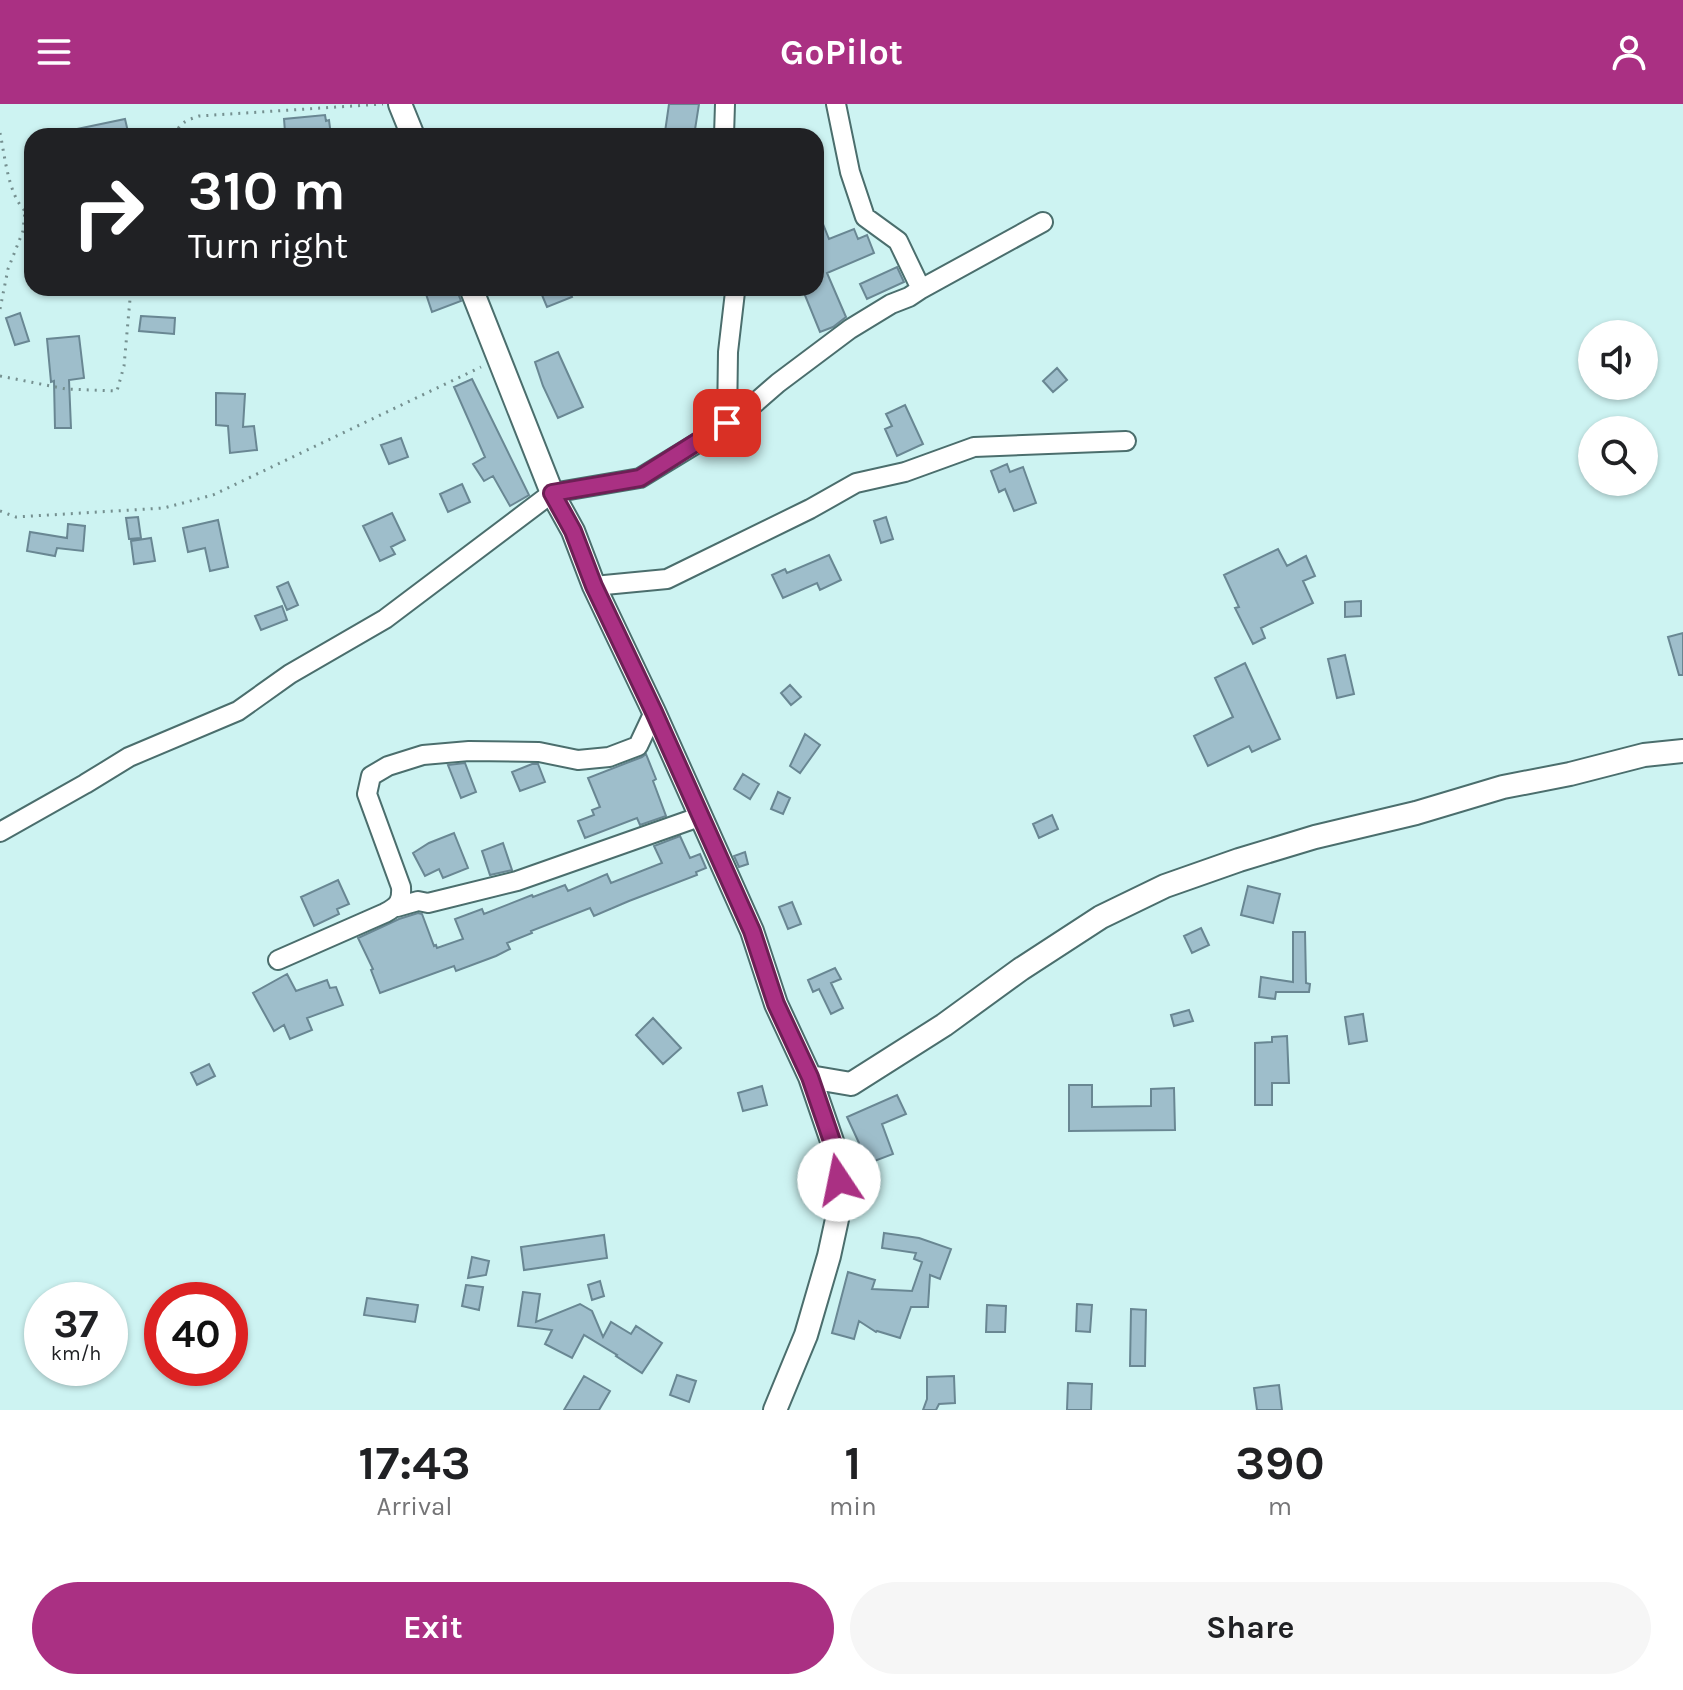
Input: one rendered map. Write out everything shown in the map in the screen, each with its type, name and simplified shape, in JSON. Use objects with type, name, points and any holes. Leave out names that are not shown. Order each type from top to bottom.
[{"type":"street","points":[[400,104],[410,128]]},
{"type":"street","points":[[724,128],[725,104]]},
{"type":"street","points":[[836,104],[850,172],[865,217],[898,241],[921,289]]},
{"type":"street","points":[[0,832],[129,757],[238,711],[290,674],[385,619],[552,493],[640,478],[747,410],[850,329],[1043,222]]},
{"type":"street","points":[[474,296],[552,493],[573,531],[594,586],[752,931],[776,1004],[810,1077],[834,1147],[839,1210],[829,1256],[806,1335],[775,1410]]},
{"type":"street","points":[[727,423],[728,352],[735,296]]},
{"type":"street","points":[[594,586],[667,579],[856,483],[905,472],[974,447],[1126,441]]},
{"type":"street","points":[[397,907],[402,899],[401,887],[367,794],[371,776],[388,766],[423,755],[469,751],[539,752],[578,760],[609,757],[638,746],[654,712]]},
{"type":"street","points":[[810,1077],[851,1084],[944,1025],[1021,969],[1101,917],[1165,886],[1315,837],[1416,813],[1503,787],[1644,755],[1683,751]]},
{"type":"street","points":[[278,960],[397,907],[418,901],[428,903],[517,881],[699,817]]},
{"type":"path","points":[[178,128],[186,120],[199,116],[383,104]]},
{"type":"path","points":[[0,133],[12,189],[24,210]]},
{"type":"path","points":[[0,309],[8,269],[24,221]]},
{"type":"path","points":[[0,376],[66,389],[117,391],[124,366],[130,296]]},
{"type":"path","points":[[0,511],[16,517],[164,508],[213,495],[499,359]]},
{"type":"building","points":[[669,104],[699,104],[695,128],[666,128]]},
{"type":"building","points":[[325,115],[330,128],[285,128],[284,119]]},
{"type":"building","points":[[125,119],[127,128],[82,128]]},
{"type":"building","points":[[824,226],[829,239],[854,229],[858,239],[867,235],[874,253],[827,273],[846,317],[820,332],[805,296],[824,296]]},
{"type":"building","points":[[897,267],[904,282],[867,299],[860,284]]},
{"type":"building","points":[[427,296],[459,296],[461,301],[432,312]]},
{"type":"building","points":[[542,296],[572,297],[547,307]]},
{"type":"building","points":[[20,313],[29,341],[15,345],[6,318]]},
{"type":"building","points":[[141,316],[175,318],[174,334],[139,331]]},
{"type":"building","points":[[79,336],[84,378],[69,380],[71,428],[55,428],[54,381],[51,382],[47,339]]},
{"type":"building","points":[[558,352],[583,407],[558,418],[535,362]]},
{"type":"building","points":[[1057,368],[1067,380],[1053,392],[1043,381]]},
{"type":"building","points":[[472,379],[529,495],[510,506],[493,476],[484,481],[473,464],[485,457],[454,387]]},
{"type":"building","points":[[216,393],[245,394],[243,427],[254,426],[257,450],[230,453],[228,426],[216,425]]},
{"type":"building","points":[[905,405],[923,444],[897,456],[885,429],[892,426],[886,414]]},
{"type":"building","points":[[401,438],[408,457],[389,464],[381,445]]},
{"type":"building","points":[[1007,464],[1010,472],[1023,467],[1036,503],[1014,511],[1005,489],[999,492],[991,471]]},
{"type":"building","points":[[462,484],[470,502],[448,512],[440,494]]},
{"type":"building","points":[[392,513],[405,540],[391,547],[395,554],[380,561],[363,526]]},
{"type":"building","points":[[138,517],[141,538],[129,539],[126,518]]},
{"type":"building","points":[[886,517],[893,539],[881,543],[874,521]]},
{"type":"building","points":[[218,520],[228,567],[210,571],[205,548],[188,552],[183,528]]},
{"type":"building","points":[[68,524],[85,526],[83,551],[57,548],[55,556],[27,551],[30,532],[67,538]]},
{"type":"building","points":[[151,538],[155,561],[134,564],[131,541]]},
{"type":"building","points":[[1278,549],[1287,566],[1306,556],[1315,576],[1303,581],[1313,603],[1261,628],[1265,638],[1253,644],[1235,608],[1239,607],[1224,575]]},
{"type":"building","points":[[829,555],[841,580],[820,590],[817,583],[783,598],[772,575],[785,569],[787,573]]},
{"type":"building","points":[[288,582],[298,605],[287,610],[277,587]]},
{"type":"building","points":[[1361,601],[1361,616],[1345,617],[1345,602]]},
{"type":"building","points":[[282,606],[287,620],[261,630],[255,616]]},
{"type":"building","points":[[1683,633],[1683,675],[1679,675],[1668,637]]},
{"type":"building","points":[[1345,655],[1354,694],[1337,698],[1328,659]]},
{"type":"building","points":[[1245,663],[1280,739],[1252,752],[1249,746],[1208,766],[1194,736],[1233,717],[1215,678]]},
{"type":"building","points":[[790,685],[801,697],[791,705],[781,693]]},
{"type":"building","points":[[805,734],[820,745],[800,773],[790,766]]},
{"type":"building","points":[[646,754],[666,816],[640,825],[637,818],[585,838],[578,821],[594,815],[592,810],[600,807],[588,778]]},
{"type":"building","points":[[465,763],[476,792],[461,798],[448,765]]},
{"type":"building","points":[[538,764],[545,782],[520,791],[512,772]]},
{"type":"building","points":[[743,774],[759,784],[750,799],[734,789]]},
{"type":"building","points":[[778,792],[790,798],[783,814],[771,809]]},
{"type":"building","points":[[1052,815],[1058,829],[1039,838],[1033,824]]},
{"type":"building","points":[[454,833],[468,868],[443,878],[439,869],[425,876],[413,853]]},
{"type":"building","points":[[680,836],[690,858],[700,854],[706,868],[696,872],[697,875],[594,916],[590,908],[507,943],[510,949],[496,956],[456,971],[454,966],[380,993],[373,969],[358,938],[418,913],[422,914],[437,948],[463,939],[455,919],[482,909],[484,914],[565,885],[568,891],[607,874],[611,883],[662,863],[654,846]]},
{"type":"building","points":[[503,843],[512,870],[490,875],[482,851]]},
{"type":"building","points":[[745,852],[748,864],[739,867],[734,856]]},
{"type":"building","points":[[338,880],[349,904],[337,909],[339,914],[314,926],[301,897]]},
{"type":"building","points":[[1248,886],[1280,894],[1273,923],[1241,915]]},
{"type":"building","points":[[792,902],[801,924],[788,929],[779,907]]},
{"type":"building","points":[[1201,928],[1209,945],[1192,953],[1184,936]]},
{"type":"building","points":[[1293,932],[1305,932],[1309,992],[1276,992],[1275,999],[1259,997],[1261,977],[1293,982]]},
{"type":"building","points":[[835,968],[841,979],[831,983],[843,1008],[831,1014],[819,989],[813,992],[808,980]]},
{"type":"building","points":[[287,974],[296,991],[327,980],[330,988],[336,987],[343,1005],[307,1018],[312,1030],[290,1039],[284,1025],[274,1031],[253,993]]},
{"type":"building","points":[[1189,1010],[1193,1021],[1174,1026],[1171,1015]]},
{"type":"building","points":[[1363,1014],[1367,1041],[1349,1044],[1345,1017]]},
{"type":"building","points":[[653,1018],[681,1048],[663,1064],[636,1035]]},
{"type":"building","points":[[1287,1036],[1289,1083],[1272,1083],[1272,1105],[1255,1105],[1255,1043],[1272,1042],[1272,1037]]},
{"type":"building","points":[[209,1064],[215,1076],[197,1085],[191,1073]]},
{"type":"building","points":[[1069,1085],[1092,1085],[1092,1107],[1151,1106],[1151,1089],[1174,1088],[1175,1130],[1069,1131]]},
{"type":"building","points":[[762,1086],[767,1105],[743,1111],[738,1093]]},
{"type":"building","points":[[897,1095],[906,1114],[882,1124],[893,1154],[864,1165],[856,1145],[859,1143],[847,1117]]},
{"type":"building","points":[[884,1233],[919,1238],[951,1249],[940,1279],[930,1275],[928,1307],[911,1307],[900,1338],[876,1332],[859,1321],[854,1339],[832,1333],[848,1272],[875,1280],[872,1289],[912,1291],[922,1262],[914,1259],[916,1253],[882,1248]]},
{"type":"building","points":[[604,1235],[607,1258],[524,1270],[521,1247]]},
{"type":"building","points":[[472,1257],[489,1261],[486,1275],[468,1278]]},
{"type":"building","points":[[600,1281],[604,1296],[592,1300],[588,1285]]},
{"type":"building","points":[[466,1285],[483,1287],[479,1310],[462,1306]]},
{"type":"building","points":[[523,1292],[540,1294],[536,1322],[580,1304],[592,1311],[603,1337],[611,1322],[631,1334],[636,1326],[662,1343],[642,1373],[584,1335],[572,1358],[545,1344],[552,1330],[518,1326]]},
{"type":"building","points":[[367,1298],[418,1305],[415,1322],[364,1315]]},
{"type":"building","points":[[1077,1304],[1092,1305],[1090,1332],[1076,1331]]},
{"type":"building","points":[[987,1305],[1006,1306],[1005,1332],[986,1332]]},
{"type":"building","points":[[1131,1309],[1146,1310],[1145,1366],[1130,1366]]},
{"type":"building","points":[[677,1375],[696,1381],[689,1402],[670,1395]]},
{"type":"building","points":[[584,1376],[610,1391],[599,1410],[564,1410]]},
{"type":"building","points":[[954,1376],[955,1403],[939,1404],[936,1410],[923,1410],[927,1399],[927,1377]]},
{"type":"building","points":[[1068,1383],[1092,1384],[1091,1410],[1067,1410]]},
{"type":"building","points":[[1279,1385],[1282,1410],[1257,1410],[1254,1388]]},
{"type":"route","points":[[727,423],[640,478],[552,493],[573,531],[594,586],[752,931],[776,1004],[810,1077],[834,1147],[839,1180]]}]
